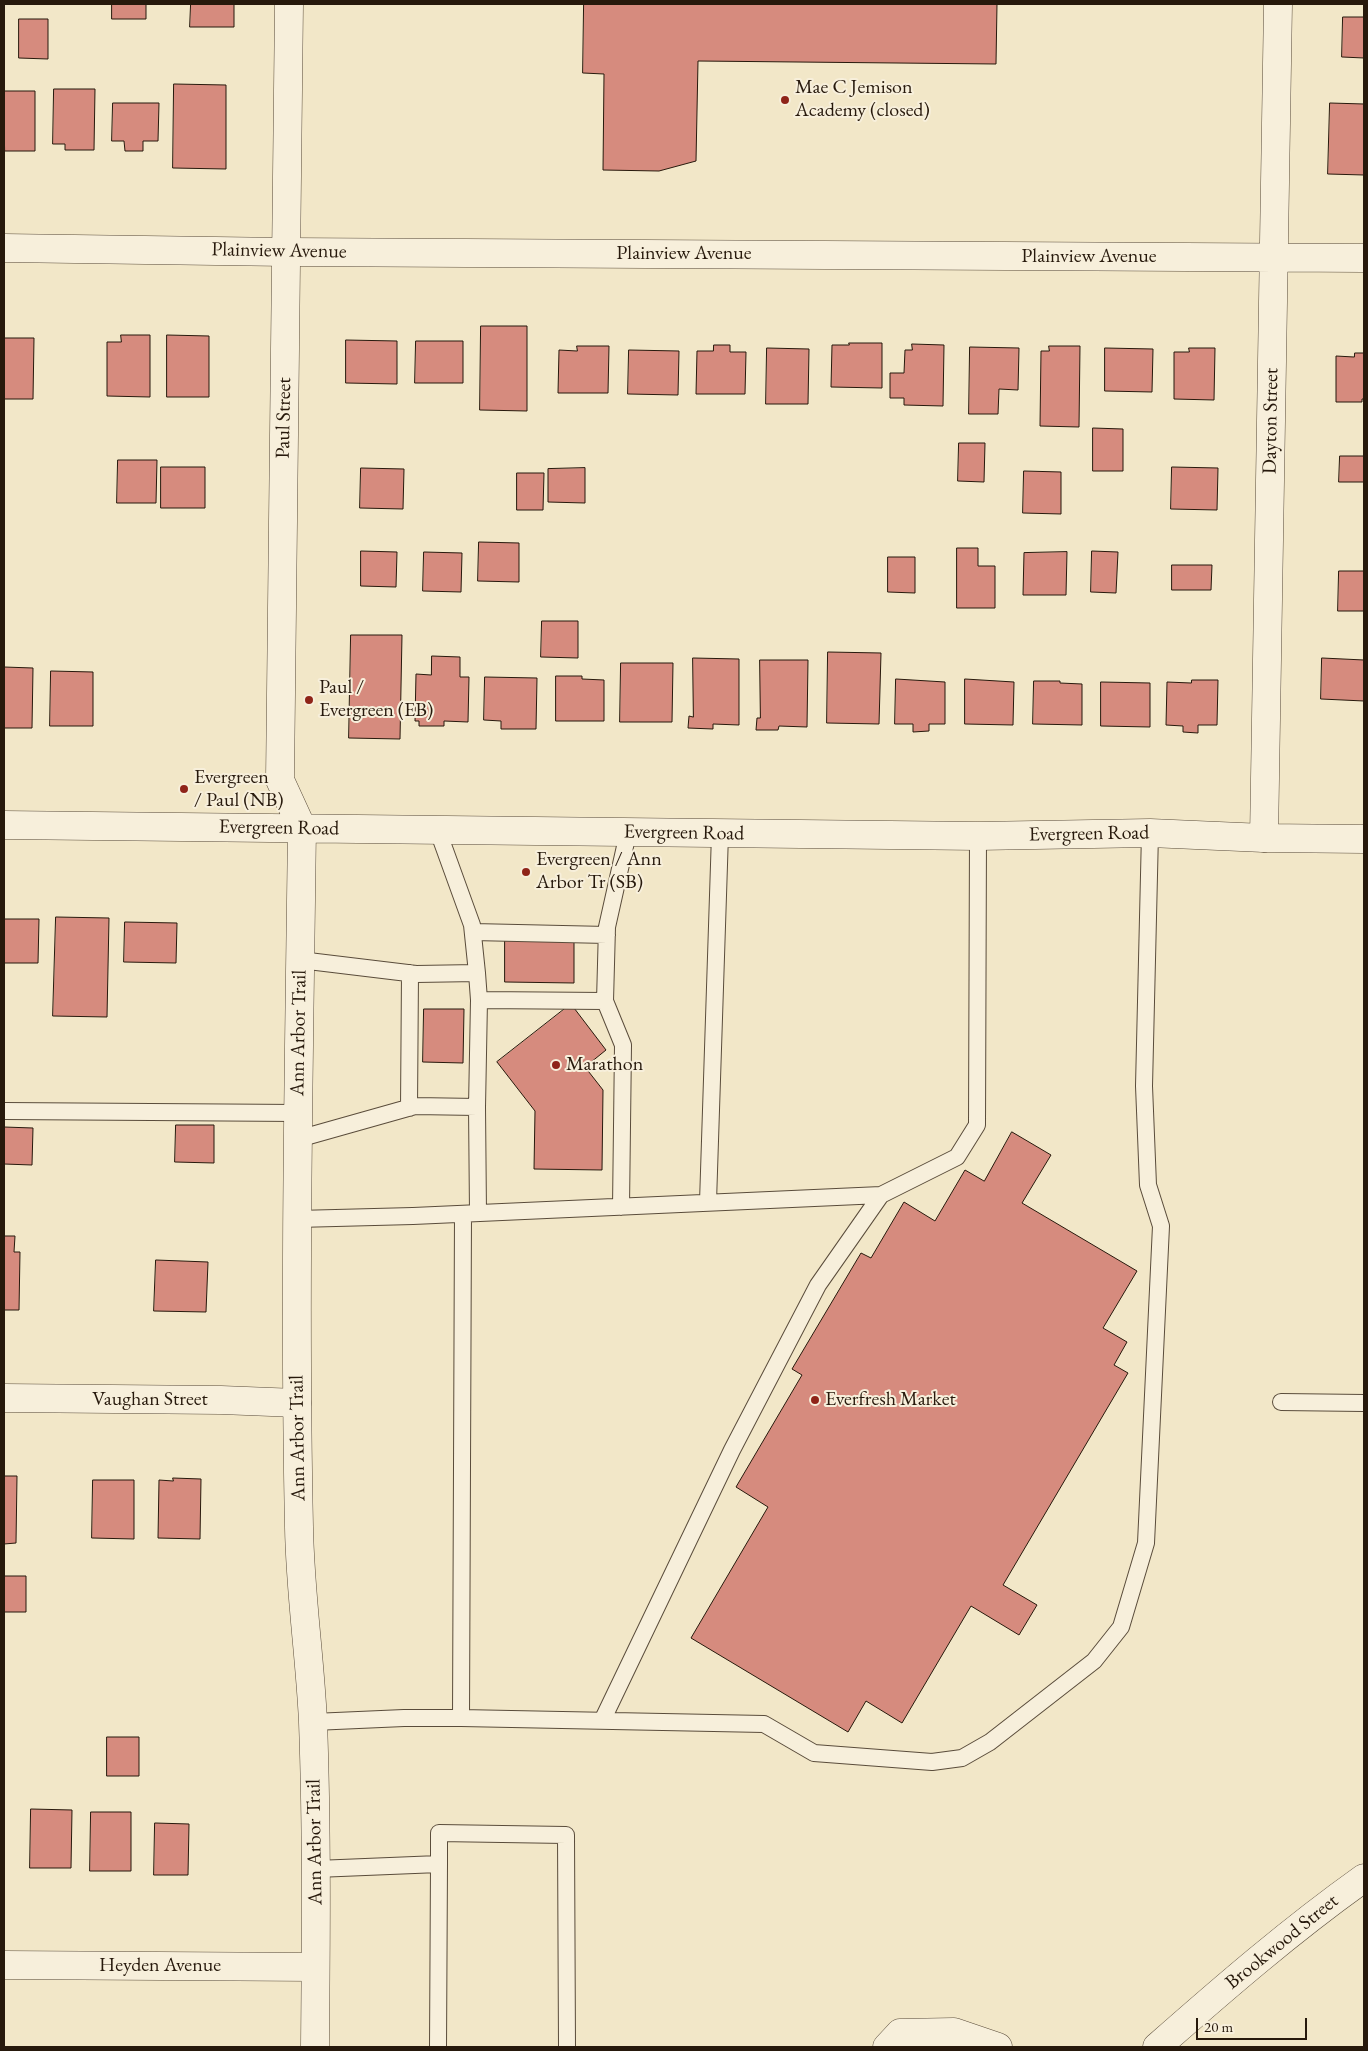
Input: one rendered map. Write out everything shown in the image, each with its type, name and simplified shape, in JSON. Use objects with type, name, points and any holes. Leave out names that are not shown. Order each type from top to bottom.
[{"type":"street","name":"Paul Street","points":[[290,4],[280,780],[302,828]]},
{"type":"street","name":"Dayton Street","points":[[1264,838],[1278,4]]},
{"type":"street","name":"Plainview Avenue","points":[[4,248],[286,252],[1364,258]]},
{"type":"street","name":"Evergreen Road","points":[[4,825],[978,836],[1150,833],[1264,838],[1364,839]]},
{"type":"street","name":"Ann Arbor Trail","points":[[302,828],[297,1219],[297,1403],[299,1532],[313,1722],[316,1869],[315,2047]]},
{"type":"street","name":"Vaughan Street","points":[[4,1398],[221,1400],[297,1403]]},
{"type":"street","name":"Brookwood Street","points":[[1157,2047],[1261,1956],[1312,1915],[1364,1878]]},
{"type":"street","name":"Heyden Avenue","points":[[4,1965],[315,1967]]},
{"type":"street","points":[[887,2047],[900,2033],[954,2032],[998,2047]]},
{"type":"lane","points":[[438,831],[473,932],[479,1000],[477,1107],[470,1214],[461,1718]]},
{"type":"lane","points":[[621,1207],[623,1045],[605,1001],[607,935],[628,833]]},
{"type":"lane","points":[[313,1722],[404,1718],[461,1718],[764,1724],[814,1753],[932,1762],[962,1758],[990,1742],[1094,1661],[1120,1627],[1146,1543],[1161,1226],[1148,1185],[1144,1086],[1150,833]]},
{"type":"lane","points":[[708,1202],[720,834]]},
{"type":"lane","points":[[297,1219],[470,1214],[881,1195],[957,1157],[977,1125],[978,836]]},
{"type":"lane","points":[[473,932],[607,935]]},
{"type":"lane","points":[[300,960],[410,973],[477,973]]},
{"type":"lane","points":[[409,1108],[410,973]]},
{"type":"lane","points":[[479,1000],[605,1001]]},
{"type":"lane","points":[[298,1139],[415,1106],[477,1107]]},
{"type":"lane","points":[[4,1111],[298,1112]]},
{"type":"lane","points":[[602,1721],[732,1450],[818,1285],[881,1195]]},
{"type":"lane","points":[[1281,1402],[1364,1402]]},
{"type":"lane","points":[[438,2047],[439,1833],[566,1835],[567,2047]]},
{"type":"lane","points":[[316,1869],[439,1864]]},
{"type":"building","points":[[112,4],[146,4],[146,19],[112,19]]},
{"type":"building","points":[[191,4],[234,4],[234,27],[190,27]]},
{"type":"building","points":[[584,4],[997,4],[996,64],[698,61],[696,161],[659,171],[603,170],[604,74],[583,73]]},
{"type":"building","points":[[1343,17],[1364,17],[1364,58],[1342,57]]},
{"type":"building","points":[[19,19],[48,19],[48,59],[19,58]]},
{"type":"building","points":[[174,84],[226,85],[226,169],[173,168]]},
{"type":"building","points":[[54,89],[95,89],[94,150],[65,150],[65,144],[53,144]]},
{"type":"building","points":[[4,91],[35,91],[35,151],[5,151]]},
{"type":"building","points":[[113,103],[159,103],[158,141],[143,141],[143,151],[125,151],[124,141],[112,141]]},
{"type":"building","points":[[1330,103],[1364,104],[1364,175],[1328,174]]},
{"type":"building","points":[[481,326],[527,326],[527,411],[480,410]]},
{"type":"building","points":[[121,335],[150,335],[150,397],[107,396],[107,342],[121,342]]},
{"type":"building","points":[[167,335],[209,336],[209,397],[167,397]]},
{"type":"building","points":[[4,338],[34,338],[33,399],[4,399]]},
{"type":"building","points":[[346,340],[397,341],[397,384],[346,383]]},
{"type":"building","points":[[416,341],[463,341],[463,383],[415,383]]},
{"type":"building","points":[[849,343],[882,343],[882,388],[831,387],[832,345],[849,345]]},
{"type":"building","points":[[912,344],[944,345],[943,406],[904,405],[904,398],[890,398],[890,373],[904,373],[905,350],[912,350]]},
{"type":"building","points":[[714,345],[730,345],[730,352],[746,352],[745,394],[696,394],[697,351],[713,351]]},
{"type":"building","points":[[577,346],[609,346],[608,393],[558,393],[559,350],[577,351]]},
{"type":"building","points":[[1049,346],[1080,346],[1079,427],[1040,426],[1041,351],[1049,351]]},
{"type":"building","points":[[970,347],[1019,348],[1018,390],[999,389],[998,414],[969,414]]},
{"type":"building","points":[[767,348],[809,349],[808,404],[766,404]]},
{"type":"building","points":[[1105,348],[1153,349],[1152,392],[1105,391]]},
{"type":"building","points":[[1189,348],[1215,348],[1214,400],[1174,399],[1174,352],[1189,352]]},
{"type":"building","points":[[629,350],[679,351],[678,395],[628,394]]},
{"type":"building","points":[[1355,353],[1364,353],[1364,399],[1362,399],[1362,402],[1336,402],[1336,356],[1354,357]]},
{"type":"building","points":[[1093,428],[1123,429],[1123,471],[1093,471]]},
{"type":"building","points":[[959,443],[985,443],[984,482],[958,481]]},
{"type":"building","points":[[1340,456],[1364,456],[1364,482],[1339,482]]},
{"type":"building","points":[[118,460],[157,460],[156,503],[117,503]]},
{"type":"building","points":[[161,467],[205,467],[205,508],[161,508]]},
{"type":"building","points":[[1172,467],[1218,468],[1217,510],[1171,509]]},
{"type":"building","points":[[361,468],[404,469],[403,509],[360,508]]},
{"type":"building","points":[[585,468],[585,503],[548,502],[548,469]]},
{"type":"building","points":[[1024,471],[1061,472],[1061,514],[1023,513]]},
{"type":"building","points":[[517,473],[544,473],[543,510],[517,510]]},
{"type":"building","points":[[479,542],[519,543],[519,582],[478,581]]},
{"type":"building","points":[[957,548],[978,548],[978,566],[995,566],[995,608],[957,608]]},
{"type":"building","points":[[361,551],[397,552],[396,587],[361,586]]},
{"type":"building","points":[[1092,551],[1118,552],[1116,593],[1091,592]]},
{"type":"building","points":[[424,552],[462,553],[461,592],[423,591]]},
{"type":"building","points":[[1067,552],[1066,595],[1023,595],[1024,553]]},
{"type":"building","points":[[888,557],[915,557],[915,593],[888,592]]},
{"type":"building","points":[[1172,565],[1212,565],[1211,590],[1172,590]]},
{"type":"building","points":[[1339,571],[1364,571],[1364,611],[1338,611]]},
{"type":"building","points":[[542,621],[578,621],[578,658],[541,657]]},
{"type":"building","points":[[351,635],[402,635],[400,739],[349,738]]},
{"type":"building","points":[[828,652],[881,653],[879,724],[827,723]]},
{"type":"building","points":[[432,656],[460,657],[460,677],[469,677],[468,722],[444,721],[444,726],[419,726],[419,721],[415,721],[416,674],[431,675]]},
{"type":"building","points":[[693,658],[739,659],[739,725],[713,724],[713,729],[688,728],[689,716],[693,717]]},
{"type":"building","points":[[1322,658],[1364,660],[1364,701],[1321,699]]},
{"type":"building","points":[[760,660],[808,660],[807,727],[779,726],[778,730],[756,730],[757,718],[760,718]]},
{"type":"building","points":[[621,663],[673,663],[672,722],[620,722]]},
{"type":"building","points":[[4,667],[33,668],[32,728],[4,728]]},
{"type":"building","points":[[51,671],[93,672],[93,726],[50,726]]},
{"type":"building","points":[[556,676],[582,676],[582,679],[604,680],[604,721],[556,721]]},
{"type":"building","points":[[485,677],[537,678],[536,729],[501,729],[501,721],[484,720]]},
{"type":"building","points":[[896,679],[945,682],[945,724],[929,724],[929,731],[913,732],[913,724],[895,724]]},
{"type":"building","points":[[965,679],[1014,682],[1013,725],[965,724]]},
{"type":"building","points":[[1192,680],[1218,680],[1217,725],[1198,725],[1198,733],[1183,732],[1183,726],[1166,725],[1167,682],[1191,683]]},
{"type":"building","points":[[1034,681],[1060,681],[1060,683],[1082,684],[1082,725],[1033,724]]},
{"type":"building","points":[[1101,682],[1150,683],[1150,727],[1101,726]]},
{"type":"building","points":[[56,917],[109,918],[107,1017],[53,1016]]},
{"type":"building","points":[[4,919],[39,919],[38,963],[4,963]]},
{"type":"building","points":[[125,922],[177,923],[176,963],[124,962]]},
{"type":"building","points":[[505,940],[574,941],[574,983],[505,982]]},
{"type":"building","points":[[571,1004],[606,1050],[585,1067],[603,1090],[602,1170],[534,1169],[535,1111],[497,1062]]},
{"type":"building","points":[[424,1009],[464,1009],[463,1063],[423,1062]]},
{"type":"building","points":[[176,1125],[214,1125],[214,1163],[175,1162]]},
{"type":"building","points":[[4,1127],[33,1128],[32,1165],[4,1164]]},
{"type":"building","points":[[1012,1132],[1051,1155],[1022,1203],[1137,1271],[1103,1328],[1127,1342],[1114,1365],[1128,1373],[1003,1585],[1037,1605],[1019,1635],[971,1606],[902,1723],[866,1701],[848,1732],[691,1638],[768,1507],[736,1487],[802,1375],[792,1369],[861,1253],[871,1258],[904,1202],[935,1221],[965,1170],[984,1181]]},
{"type":"building","points":[[4,1236],[15,1236],[14,1252],[20,1252],[19,1310],[4,1310]]},
{"type":"building","points":[[156,1260],[208,1262],[206,1312],[154,1311]]},
{"type":"building","points":[[4,1476],[17,1476],[16,1543],[4,1544]]},
{"type":"building","points":[[173,1478],[201,1479],[200,1539],[158,1538],[159,1480],[173,1481]]},
{"type":"building","points":[[93,1480],[134,1480],[134,1539],[92,1538]]},
{"type":"building","points":[[4,1576],[26,1576],[26,1612],[4,1612]]},
{"type":"building","points":[[107,1737],[139,1737],[139,1776],[107,1776]]},
{"type":"building","points":[[31,1809],[72,1810],[71,1868],[30,1868]]},
{"type":"building","points":[[91,1812],[131,1812],[131,1871],[90,1871]]},
{"type":"building","points":[[155,1823],[189,1824],[188,1875],[154,1875]]},
{"type":"place","name":"Mae C Jemison Academy (closed)","points":[[785,100]]},
{"type":"place","name":"Paul / Evergreen (EB)","points":[[309,700]]},
{"type":"place","name":"Evergreen / Paul (NB)","points":[[184,789]]},
{"type":"place","name":"Evergreen / Ann Arbor Tr (SB)","points":[[526,872]]},
{"type":"place","name":"Marathon","points":[[556,1065]]},
{"type":"place","name":"Everfresh Market","points":[[815,1400]]}]
